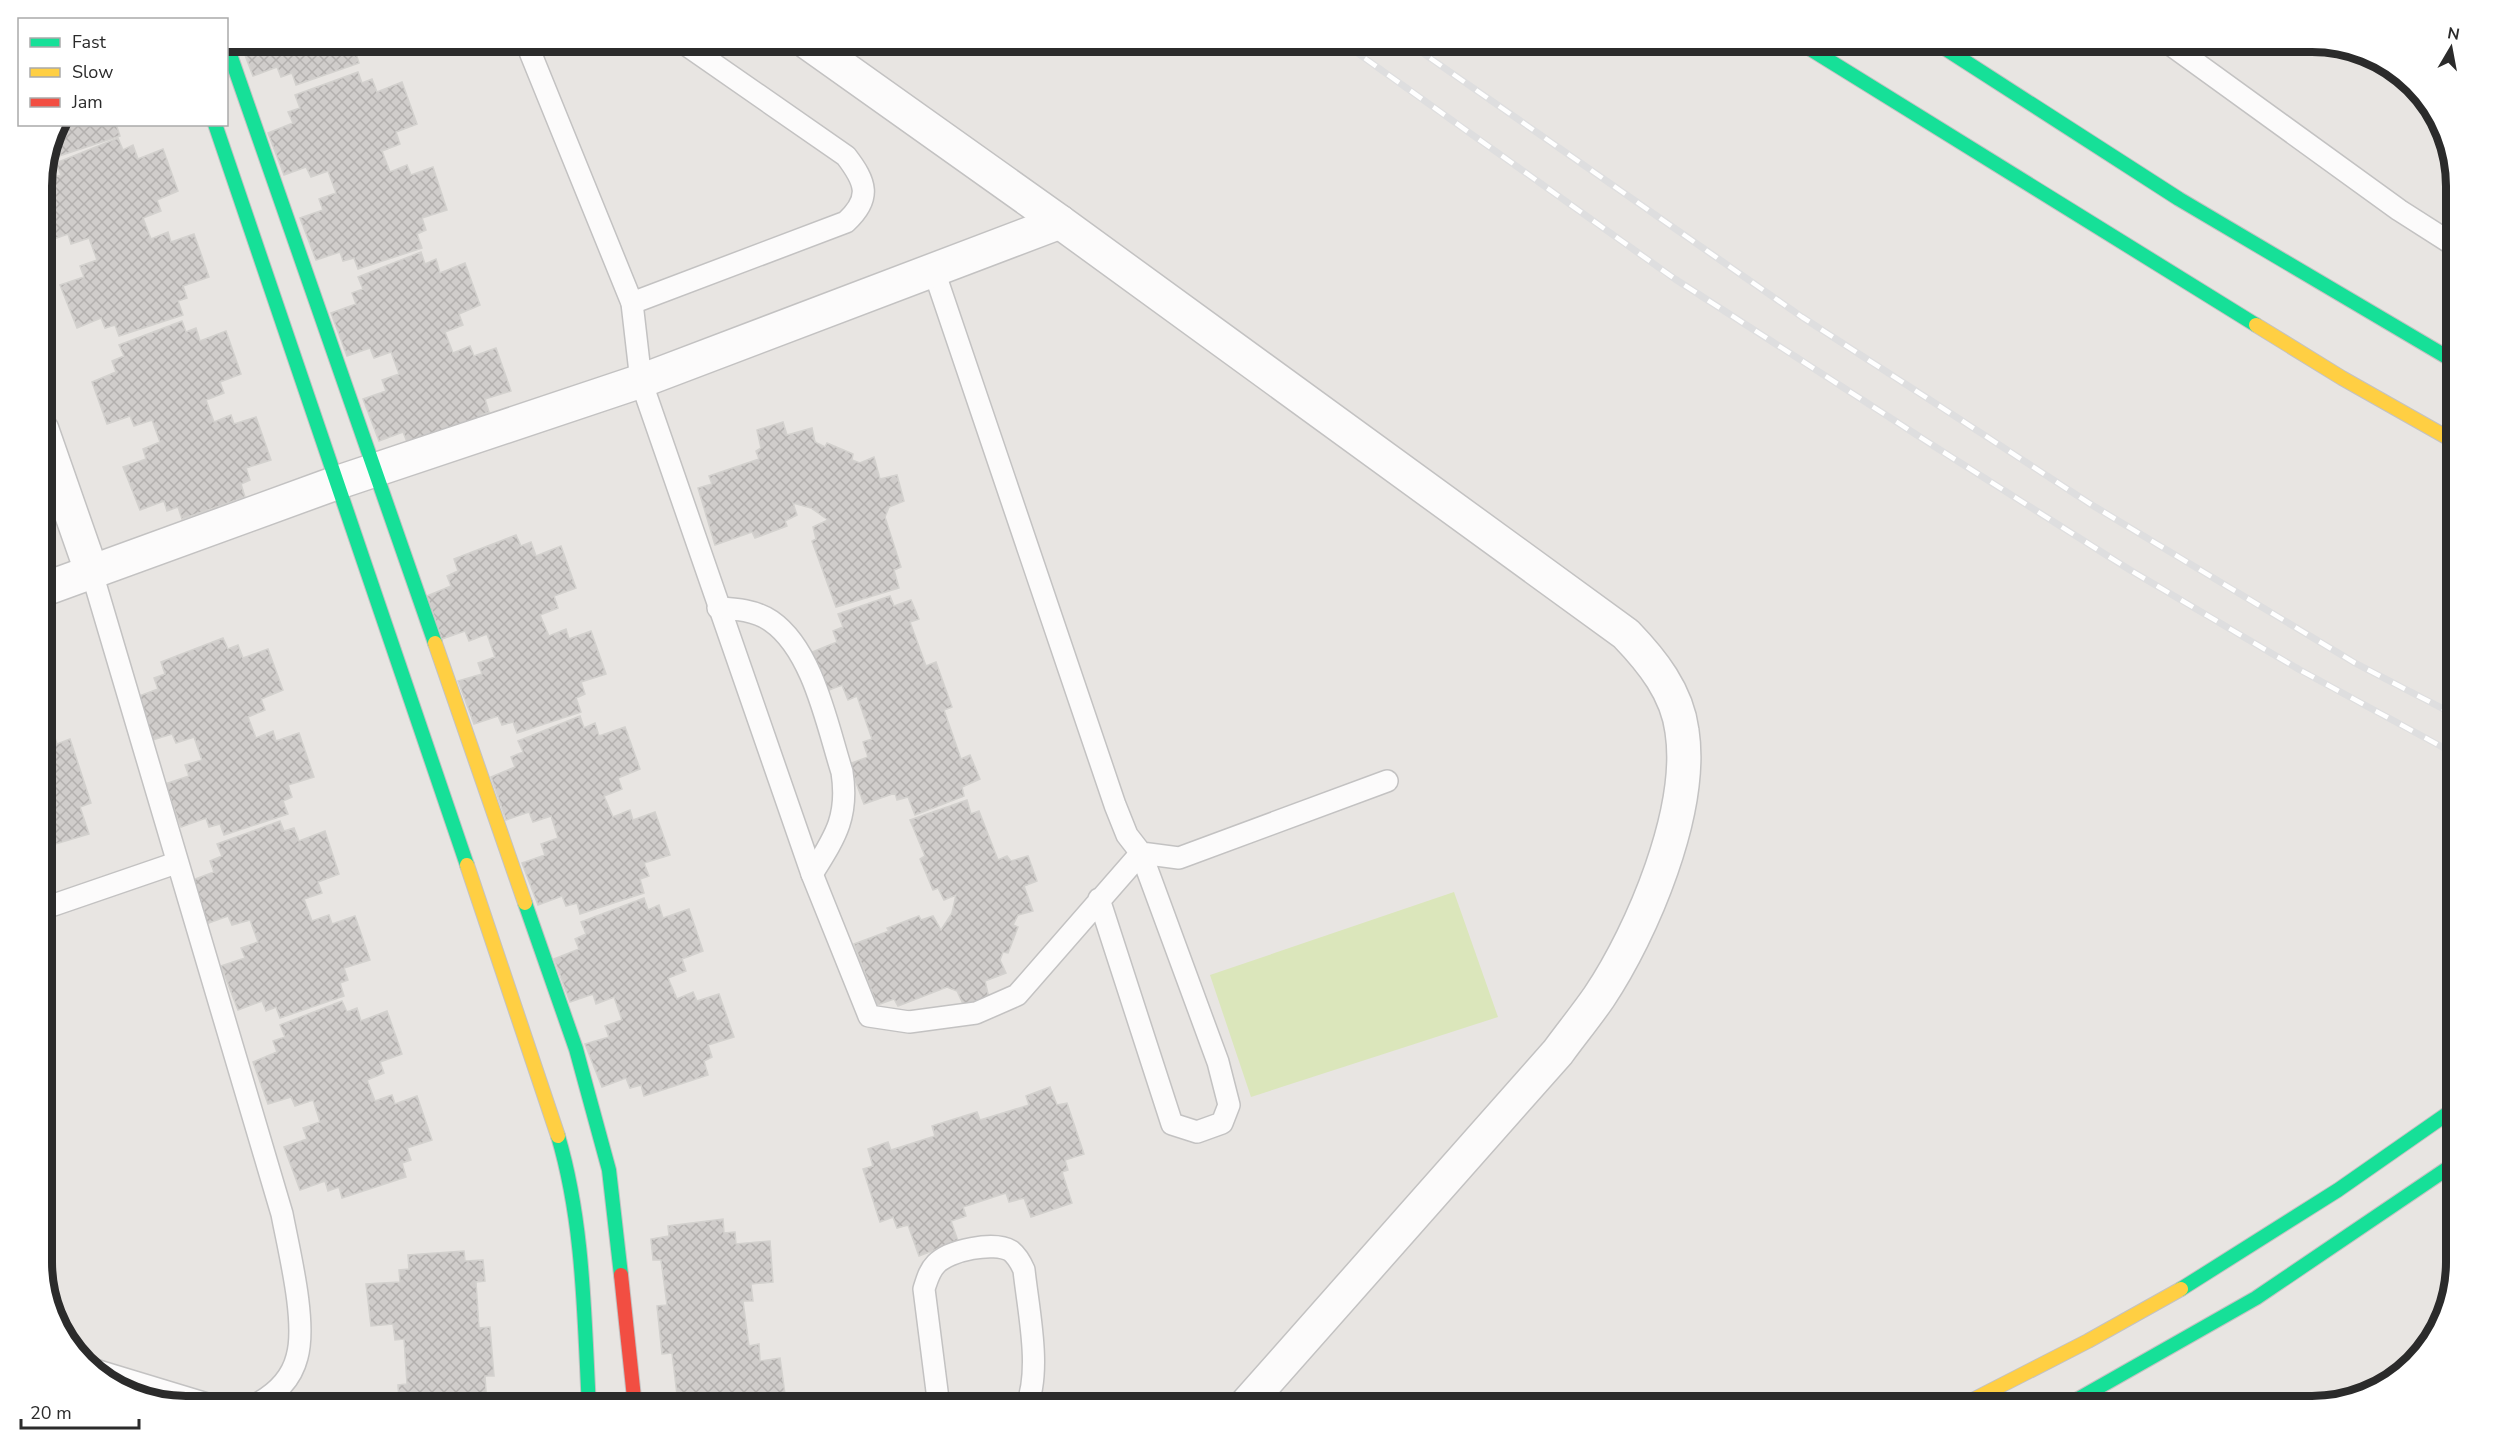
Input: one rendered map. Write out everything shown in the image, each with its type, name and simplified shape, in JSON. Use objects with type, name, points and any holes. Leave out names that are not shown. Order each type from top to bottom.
[{"type":"main road","points":[[1816,52],[2342,378],[2446,437]]},
{"type":"main road","points":[[1951,52],[2180,199],[2446,356]]},
{"type":"main road","points":[[229,53],[576,1049],[597,1117],[612,1192],[634,1396]]},
{"type":"main road","points":[[216,126],[539,1071],[571,1180],[579,1240],[588,1396]]},
{"type":"main road","points":[[1982,1396],[2031,1373],[2252,1246],[2446,1114]]},
{"type":"main road","points":[[2083,1396],[2256,1298],[2446,1169]]},
{"type":"street","points":[[822,53],[1060,222],[1626,634],[1652,661],[1671,693],[1682,729],[1685,766],[1679,804],[1661,871],[1634,935],[1599,996],[1558,1052],[1254,1396]]},
{"type":"street","points":[[53,586],[336,483],[641,381],[1060,222]]},
{"type":"street","points":[[53,461],[92,573]]},
{"type":"lane","points":[[2181,52],[2399,210],[2446,240]]},
{"type":"lane","points":[[529,53],[632,303],[641,381],[812,874],[868,1016],[909,1022],[976,1013],[1017,995],[1141,853]]},
{"type":"lane","points":[[632,303],[846,222],[859,210],[864,194],[860,174],[846,156],[697,53]]},
{"type":"lane","points":[[934,271],[1115,805],[1128,835],[1141,853],[1218,1062],[1229,1105],[1222,1123],[1197,1132],[1172,1124],[1100,899]]},
{"type":"lane","points":[[92,573],[176,863],[282,1214],[296,1295],[300,1335],[297,1358],[288,1378],[272,1396]]},
{"type":"lane","points":[[718,608],[748,610],[770,620],[792,638],[805,659],[842,772],[845,790],[838,832],[812,874]]},
{"type":"lane","points":[[1141,853],[1179,858],[1387,781]]},
{"type":"lane","points":[[53,905],[176,863]]},
{"type":"lane","points":[[938,1396],[924,1289],[928,1276],[939,1261],[956,1252],[1000,1247],[1011,1251],[1024,1270],[1033,1369],[1029,1396]]},
{"type":"lane","points":[[118,1377],[179,1396]]},
{"type":"green space","points":[[1454,892],[1498,1017],[1251,1097],[1210,975]]},
{"type":"building","points":[[244,53],[356,53],[359,63],[296,85],[292,73],[281,77],[277,67],[253,76]]},
{"type":"building","points":[[358,72],[362,83],[372,79],[377,92],[402,82],[417,124],[396,132],[400,144],[382,151],[390,172],[407,165],[411,175],[433,167],[447,210],[422,218],[426,230],[417,234],[422,248],[358,269],[354,258],[343,261],[340,252],[316,260],[300,218],[323,210],[319,199],[336,193],[328,171],[311,177],[306,167],[284,175],[268,133],[293,123],[288,112],[300,108],[295,95]]},
{"type":"building","points":[[68,126],[117,126],[120,136],[56,157]]},
{"type":"building","points":[[118,138],[123,150],[133,145],[138,159],[163,149],[178,191],[157,200],[161,211],[143,218],[151,239],[168,232],[171,242],[194,234],[209,277],[183,286],[187,298],[178,301],[183,315],[119,336],[115,325],[105,328],[101,318],[77,328],[60,285],[84,277],[80,266],[97,260],[89,238],[71,244],[68,234],[53,239],[53,178],[61,175],[56,163]]},
{"type":"building","points":[[421,252],[425,264],[436,259],[440,273],[465,263],[480,305],[459,314],[463,325],[445,332],[453,353],[470,346],[474,356],[496,348],[511,391],[485,399],[489,412],[481,415],[485,429],[407,442],[403,432],[379,441],[363,399],[386,391],[382,380],[399,374],[391,352],[374,358],[370,348],[347,356],[331,313],[356,304],[352,293],[363,289],[358,277]]},
{"type":"building","points":[[182,321],[186,332],[196,328],[200,341],[226,331],[241,374],[220,382],[224,393],[206,400],[214,422],[231,415],[234,424],[256,417],[271,460],[246,468],[250,480],[241,484],[245,497],[182,519],[178,507],[167,511],[164,501],[140,510],[123,467],[146,459],[143,449],[160,442],[152,420],[134,426],[130,416],[107,424],[92,382],[116,372],[112,361],[124,356],[119,345]]},
{"type":"building","points":[[783,422],[787,435],[812,428],[815,442],[825,447],[827,443],[853,454],[852,460],[860,463],[874,457],[880,479],[897,475],[904,501],[889,507],[885,517],[901,567],[894,570],[899,588],[836,607],[812,541],[816,539],[813,527],[828,520],[811,508],[793,503],[797,515],[785,521],[787,526],[755,538],[752,532],[715,545],[698,488],[712,484],[709,476],[759,459],[756,451],[761,448],[757,430]]},
{"type":"building","points":[[516,535],[521,546],[531,542],[536,556],[561,546],[576,588],[554,596],[558,608],[540,615],[549,636],[566,629],[569,639],[591,631],[606,674],[581,682],[585,694],[576,698],[581,712],[517,733],[513,722],[502,725],[498,716],[474,724],[458,681],[482,674],[478,663],[495,657],[487,634],[469,641],[465,631],[442,639],[427,596],[451,586],[447,576],[458,571],[454,559]]},
{"type":"building","points":[[890,596],[894,606],[911,600],[919,619],[910,622],[926,666],[936,662],[952,707],[944,710],[961,759],[970,755],[980,779],[962,787],[964,796],[915,815],[908,797],[897,800],[895,793],[864,804],[849,764],[868,757],[863,742],[872,739],[857,696],[848,700],[842,685],[821,693],[805,655],[837,642],[833,631],[843,627],[838,614]]},
{"type":"building","points":[[223,638],[228,649],[238,645],[243,658],[268,649],[283,690],[261,699],[265,710],[248,717],[256,738],[273,731],[276,741],[299,733],[314,777],[288,785],[292,797],[283,801],[288,814],[224,835],[220,824],[209,827],[206,818],[181,827],[165,784],[189,776],[185,765],[202,760],[194,737],[176,743],[172,734],[149,741],[134,698],[158,689],[154,678],[165,674],[161,662]]},
{"type":"building","points":[[580,716],[584,728],[595,723],[599,736],[625,727],[640,769],[618,778],[622,789],[604,796],[613,817],[630,810],[633,820],[655,812],[670,855],[644,863],[649,876],[640,879],[644,893],[580,914],[577,903],[566,906],[562,896],[538,905],[522,863],[545,855],[541,844],[558,838],[551,816],[533,822],[529,812],[506,820],[491,777],[515,767],[511,757],[523,752],[518,741]]},
{"type":"building","points":[[53,732],[57,744],[70,739],[91,803],[80,807],[89,834],[53,845]]},
{"type":"building","points":[[967,800],[971,814],[979,811],[998,860],[1007,856],[1011,861],[1028,856],[1037,881],[1024,886],[1033,911],[1018,915],[1013,925],[1018,927],[1008,953],[1003,952],[1000,960],[1006,973],[985,981],[989,998],[964,1006],[957,991],[947,987],[898,1006],[894,999],[877,1005],[854,944],[889,931],[887,928],[919,916],[921,920],[933,916],[941,930],[952,913],[956,895],[944,900],[938,888],[933,890],[920,859],[925,856],[910,820]]},
{"type":"building","points":[[280,821],[284,831],[294,828],[299,841],[325,831],[339,874],[318,882],[322,893],[304,899],[312,921],[329,915],[332,924],[355,916],[370,960],[344,968],[348,980],[340,983],[344,996],[280,1018],[276,1007],[266,1011],[262,1001],[238,1010],[221,966],[245,958],[241,948],[258,942],[250,920],[232,925],[228,916],[206,924],[190,881],[214,872],[210,861],[222,856],[217,844]]},
{"type":"building","points":[[644,898],[648,910],[659,905],[663,918],[689,909],[703,951],[682,959],[686,971],[668,978],[677,999],[693,992],[697,1001],[719,994],[734,1037],[708,1045],[712,1057],[704,1061],[708,1075],[644,1096],[641,1085],[630,1088],[626,1078],[602,1087],[585,1044],[609,1037],[605,1026],[622,1020],[614,997],[596,1004],[593,994],[570,1002],[554,959],[579,949],[575,939],[586,934],[581,922]]},
{"type":"building","points":[[342,1001],[347,1012],[357,1008],[361,1021],[387,1011],[402,1054],[380,1062],[384,1073],[367,1080],[375,1101],[392,1095],[395,1104],[417,1096],[432,1140],[407,1148],[411,1160],[402,1163],[406,1177],[342,1198],[339,1187],[328,1191],[325,1181],[300,1190],[284,1147],[307,1139],[303,1128],[320,1122],[313,1100],[295,1106],[291,1097],[268,1104],[253,1062],[277,1052],[273,1041],[285,1037],[280,1025]]},
{"type":"building","points":[[1050,1087],[1057,1105],[1067,1103],[1084,1154],[1065,1160],[1068,1170],[1062,1172],[1072,1203],[1031,1217],[1024,1198],[1009,1202],[1006,1193],[963,1207],[966,1216],[951,1221],[958,1241],[919,1256],[908,1225],[897,1228],[893,1217],[880,1222],[863,1169],[873,1166],[868,1149],[888,1142],[891,1150],[935,1136],[932,1126],[977,1112],[980,1120],[1029,1105],[1026,1096]]},
{"type":"building","points":[[723,1219],[724,1233],[735,1232],[736,1244],[770,1241],[773,1282],[751,1284],[753,1301],[743,1301],[749,1346],[759,1344],[760,1361],[780,1358],[785,1396],[677,1396],[672,1353],[662,1354],[657,1306],[667,1305],[661,1260],[653,1260],[651,1239],[669,1236],[668,1226]]},
{"type":"building","points":[[464,1251],[465,1261],[483,1260],[485,1281],[476,1282],[479,1328],[490,1327],[494,1376],[485,1376],[486,1396],[399,1396],[398,1385],[407,1384],[404,1339],[395,1340],[393,1324],[371,1326],[366,1284],[400,1282],[399,1270],[409,1269],[408,1255]]},
{"type":"railway","points":[[1357,52],[1675,279],[1937,448],[2130,570],[2300,670],[2446,749]]},
{"type":"railway","points":[[1422,52],[1802,317],[2092,505],[2355,663],[2446,710]]},
{"type":"traffic: fast","points":[[1816,52],[2256,325]]},
{"type":"traffic: fast","points":[[1951,52],[2179,199],[2446,357]]},
{"type":"traffic: fast","points":[[229,53],[435,643]]},
{"type":"traffic: fast","points":[[216,126],[467,865]]},
{"type":"traffic: fast","points":[[525,903],[576,1049],[609,1170],[621,1275]]},
{"type":"traffic: fast","points":[[2181,1289],[2338,1190],[2446,1115]]},
{"type":"traffic: fast","points":[[558,1136],[567,1169],[578,1236],[588,1396]]},
{"type":"traffic: fast","points":[[2083,1396],[2256,1298],[2446,1169]]},
{"type":"traffic: slow","points":[[2256,325],[2342,378],[2446,437]]},
{"type":"traffic: slow","points":[[435,643],[525,903]]},
{"type":"traffic: slow","points":[[467,865],[558,1136]]},
{"type":"traffic: slow","points":[[1980,1396],[2088,1341],[2181,1289]]},
{"type":"traffic: jam","points":[[621,1275],[634,1396]]}]
